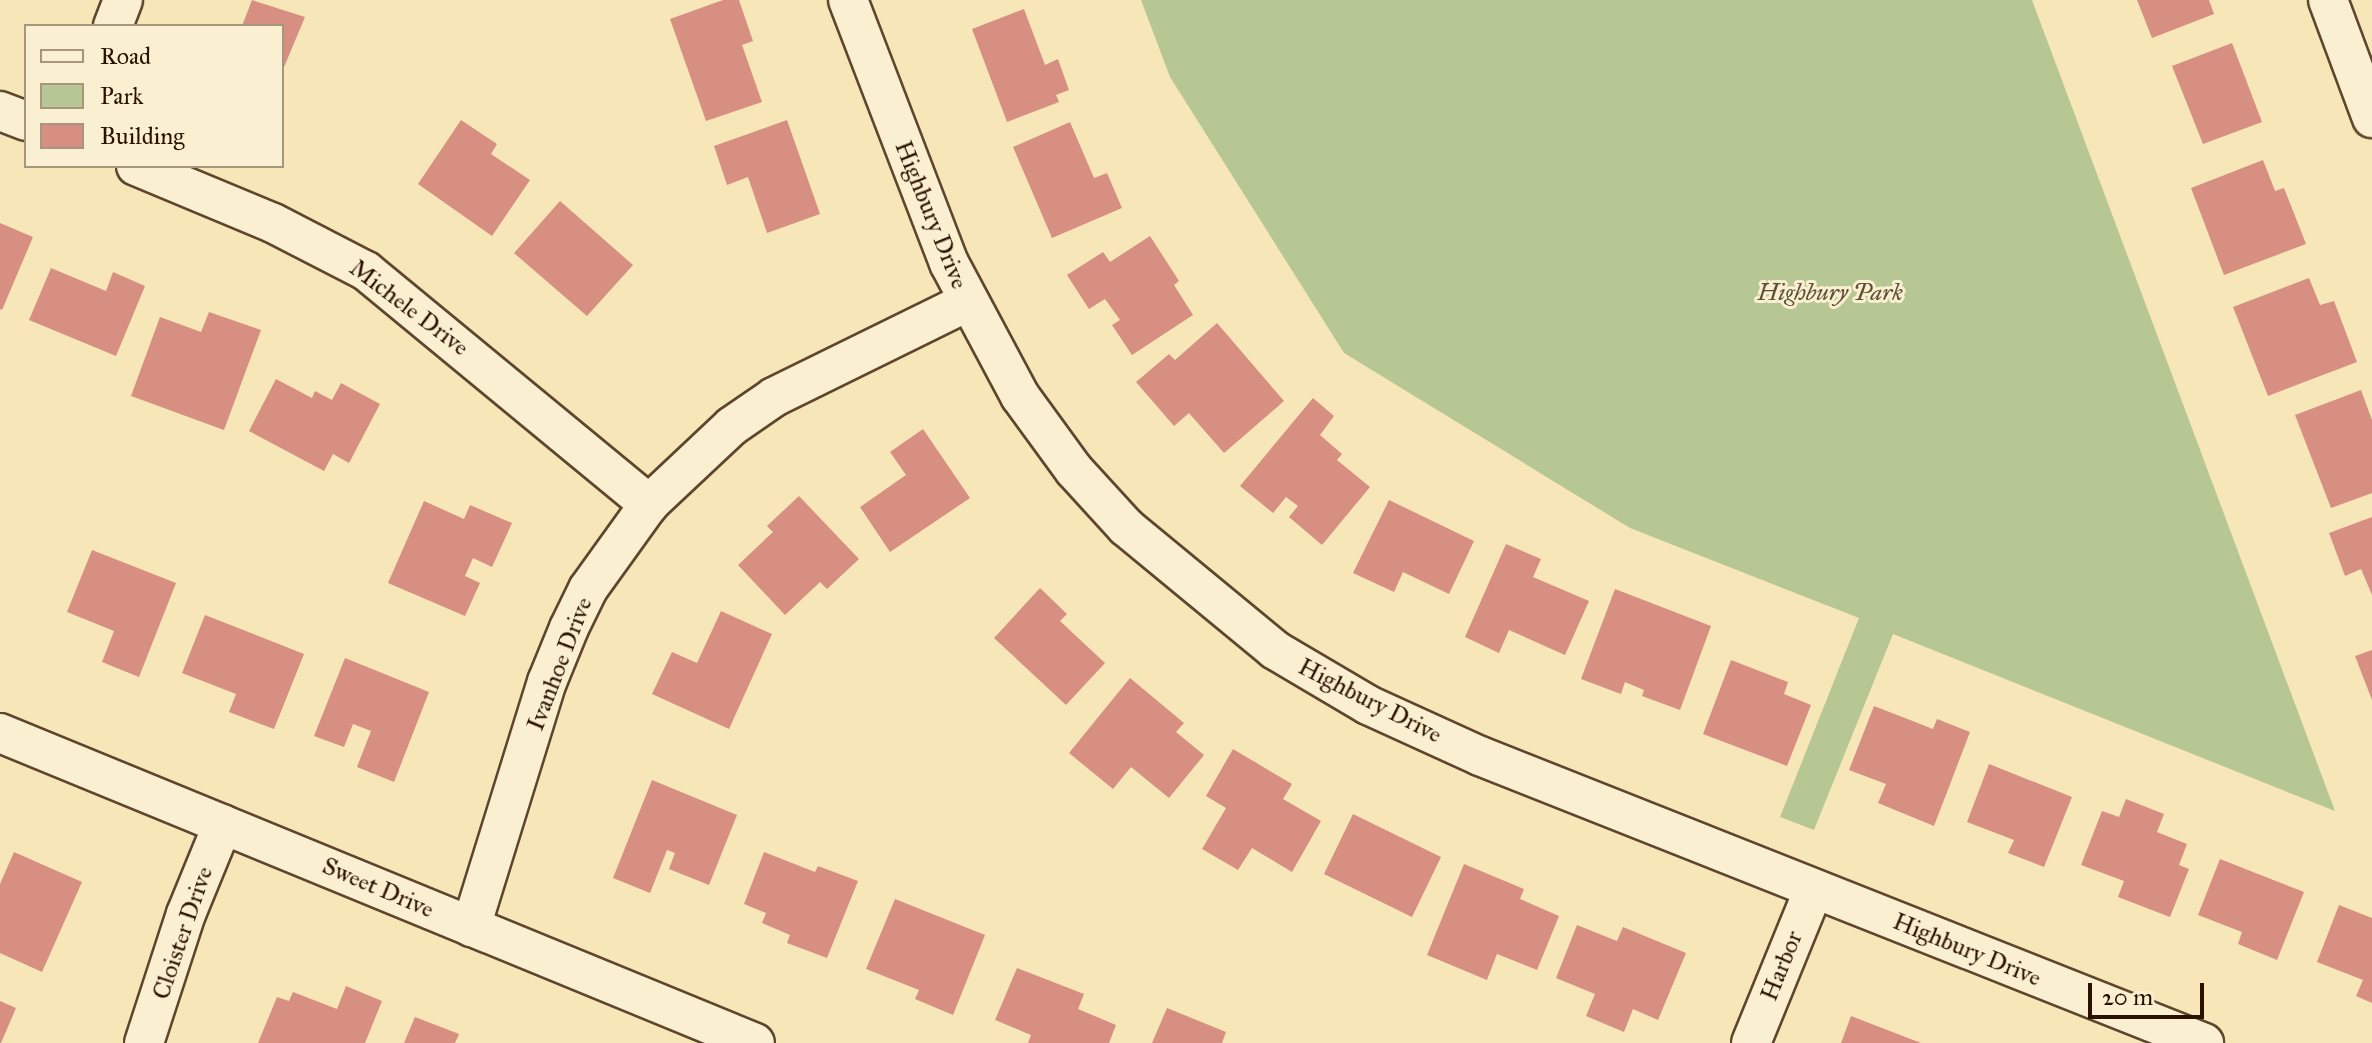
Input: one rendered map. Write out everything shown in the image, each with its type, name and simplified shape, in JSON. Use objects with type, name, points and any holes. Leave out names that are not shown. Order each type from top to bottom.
[{"type":"street","points":[[114,24],[123,0]]},
{"type":"street","name":"Highbury Drive","points":[[848,0],[967,302],[1020,396],[1091,489],[1159,556],[1275,650],[1368,705],[1428,733],[2204,1043]]},
{"type":"street","points":[[2328,0],[2372,118]]},
{"type":"street","points":[[0,111],[24,120]]},
{"type":"street","name":"Michele Drive","points":[[141,168],[273,223],[366,271],[649,504]]},
{"type":"street","name":"Ivanhoe Drive","points":[[471,927],[547,682],[569,628],[588,589],[649,504],[732,426],[774,397],[967,302]]},
{"type":"street","name":"Sweet Drive","points":[[0,733],[755,1043]]},
{"type":"street","name":"Cloister Drive","points":[[144,1043],[186,914],[223,824]]},
{"type":"street","name":"Harbor","points":[[1751,1043],[1814,889]]},
{"type":"green space","name":"Highbury Park","points":[[1141,0],[2032,0],[2335,811],[1893,634],[1814,830],[1780,817],[1859,618],[1630,528],[1344,353],[1170,77]]},
{"type":"building","points":[[252,0],[305,17],[284,67],[284,24],[243,24]]},
{"type":"building","points":[[723,0],[739,0],[753,41],[742,45],[762,102],[706,121],[670,19]]},
{"type":"building","points":[[2137,0],[2209,0],[2214,14],[2152,38]]},
{"type":"building","points":[[1024,9],[1045,65],[1058,59],[1069,90],[1056,95],[1059,102],[1007,122],[972,29]]},
{"type":"building","points":[[2232,43],[2262,122],[2203,144],[2172,66]]},
{"type":"building","points":[[461,120],[497,144],[491,154],[530,180],[492,236],[418,184]]},
{"type":"building","points":[[787,120],[820,214],[767,233],[748,177],[727,185],[714,146]]},
{"type":"building","points":[[1070,122],[1094,178],[1107,173],[1122,208],[1052,238],[1013,147]]},
{"type":"building","points":[[2263,160],[2275,191],[2284,188],[2306,244],[2224,275],[2191,188]]},
{"type":"building","points":[[560,201],[633,265],[587,316],[514,253]]},
{"type":"building","points":[[0,223],[33,237],[2,310],[0,309]]},
{"type":"building","points":[[1150,236],[1179,281],[1174,285],[1193,315],[1132,355],[1112,325],[1120,320],[1105,299],[1089,309],[1067,275],[1103,252],[1110,262]]},
{"type":"building","points":[[51,268],[106,291],[113,272],[145,286],[116,356],[29,320]]},
{"type":"building","points":[[2309,278],[2320,305],[2334,301],[2357,362],[2268,396],[2233,307]]},
{"type":"building","points":[[209,312],[261,330],[224,430],[131,396],[160,317],[201,332]]},
{"type":"building","points":[[1217,323],[1284,401],[1224,453],[1189,413],[1174,426],[1136,382],[1169,354],[1175,360]]},
{"type":"building","points":[[276,379],[312,398],[315,391],[332,400],[341,383],[380,404],[349,463],[333,454],[324,471],[249,431]]},
{"type":"building","points":[[2361,390],[2372,420],[2372,493],[2331,508],[2295,415]]},
{"type":"building","points":[[1313,398],[1334,416],[1320,435],[1342,454],[1337,460],[1370,487],[1322,545],[1289,517],[1298,506],[1286,497],[1273,513],[1240,486]]},
{"type":"building","points":[[923,429],[970,498],[890,552],[860,507],[906,475],[890,452]]},
{"type":"building","points":[[799,496],[859,559],[827,589],[820,582],[785,615],[738,565],[773,532],[767,526]]},
{"type":"building","points":[[1389,500],[1474,541],[1449,594],[1403,572],[1394,592],[1353,573]]},
{"type":"building","points":[[424,501],[464,519],[470,505],[512,523],[492,567],[473,558],[465,576],[480,583],[465,616],[388,583]]},
{"type":"building","points":[[2372,517],[2372,595],[2361,569],[2345,576],[2329,533]]},
{"type":"building","points":[[1506,544],[1541,559],[1533,577],[1589,601],[1565,655],[1509,630],[1499,653],[1465,637]]},
{"type":"building","points":[[92,550],[176,583],[139,677],[102,662],[114,631],[67,612]]},
{"type":"building","points":[[1040,588],[1067,614],[1060,621],[1105,663],[1066,705],[994,638]]},
{"type":"building","points":[[1615,589],[1711,626],[1680,710],[1642,696],[1644,690],[1625,682],[1621,694],[1581,679]]},
{"type":"building","points":[[721,611],[772,634],[729,729],[652,694],[672,652],[697,663]]},
{"type":"building","points":[[205,615],[304,654],[274,729],[229,712],[236,694],[182,673]]},
{"type":"building","points":[[2372,650],[2372,700],[2355,656]]},
{"type":"building","points":[[345,658],[429,692],[394,782],[357,767],[371,731],[353,724],[344,747],[314,736]]},
{"type":"building","points":[[1731,660],[1788,682],[1784,694],[1811,705],[1787,766],[1703,734]]},
{"type":"building","points":[[1130,678],[1184,723],[1176,732],[1204,755],[1169,798],[1131,767],[1113,789],[1069,753]]},
{"type":"building","points":[[1874,706],[1933,729],[1937,719],[1970,732],[1934,826],[1878,803],[1886,784],[1849,770]]},
{"type":"building","points":[[1233,749],[1292,784],[1283,799],[1321,821],[1292,872],[1252,848],[1238,870],[1202,849],[1226,808],[1206,796]]},
{"type":"building","points":[[1989,764],[2072,797],[2044,867],[2008,853],[2014,840],[1967,822]]},
{"type":"building","points":[[652,780],[737,815],[709,885],[669,869],[675,853],[667,850],[650,893],[613,878]]},
{"type":"building","points":[[2126,799],[2164,814],[2157,832],[2187,844],[2179,865],[2189,869],[2170,917],[2118,897],[2124,881],[2081,865],[2102,811],[2119,817]]},
{"type":"building","points":[[1353,814],[1441,857],[1412,917],[1324,874]]},
{"type":"building","points":[[14,852],[82,882],[42,972],[0,953],[0,884]]},
{"type":"building","points":[[764,852],[815,872],[818,866],[858,881],[827,958],[787,943],[790,935],[762,923],[766,913],[744,904]]},
{"type":"building","points":[[2220,859],[2304,892],[2277,960],[2238,944],[2242,932],[2198,915]]},
{"type":"building","points":[[1464,864],[1524,889],[1520,899],[1559,916],[1537,970],[1497,954],[1487,980],[1427,955]]},
{"type":"building","points":[[895,899],[985,935],[953,1015],[915,999],[919,990],[866,969]]},
{"type":"building","points":[[2339,905],[2372,918],[2372,1003],[2356,996],[2363,980],[2317,962]]},
{"type":"building","points":[[1577,925],[1617,941],[1623,927],[1686,953],[1658,1020],[1633,1009],[1624,1032],[1586,1016],[1595,994],[1556,978]]},
{"type":"building","points":[[1017,968],[1084,994],[1078,1009],[1116,1025],[1109,1043],[1028,1043],[1031,1035],[995,1020]]},
{"type":"building","points":[[346,986],[382,1001],[365,1043],[258,1043],[277,997],[289,1001],[293,992],[337,1009]]},
{"type":"building","points":[[0,1001],[16,1008],[1,1043],[0,1043]]},
{"type":"building","points":[[1167,1008],[1226,1032],[1222,1043],[1152,1043]]},
{"type":"building","points":[[1851,1016],[1921,1043],[1841,1043]]},
{"type":"building","points":[[415,1017],[459,1034],[455,1043],[404,1043]]}]
